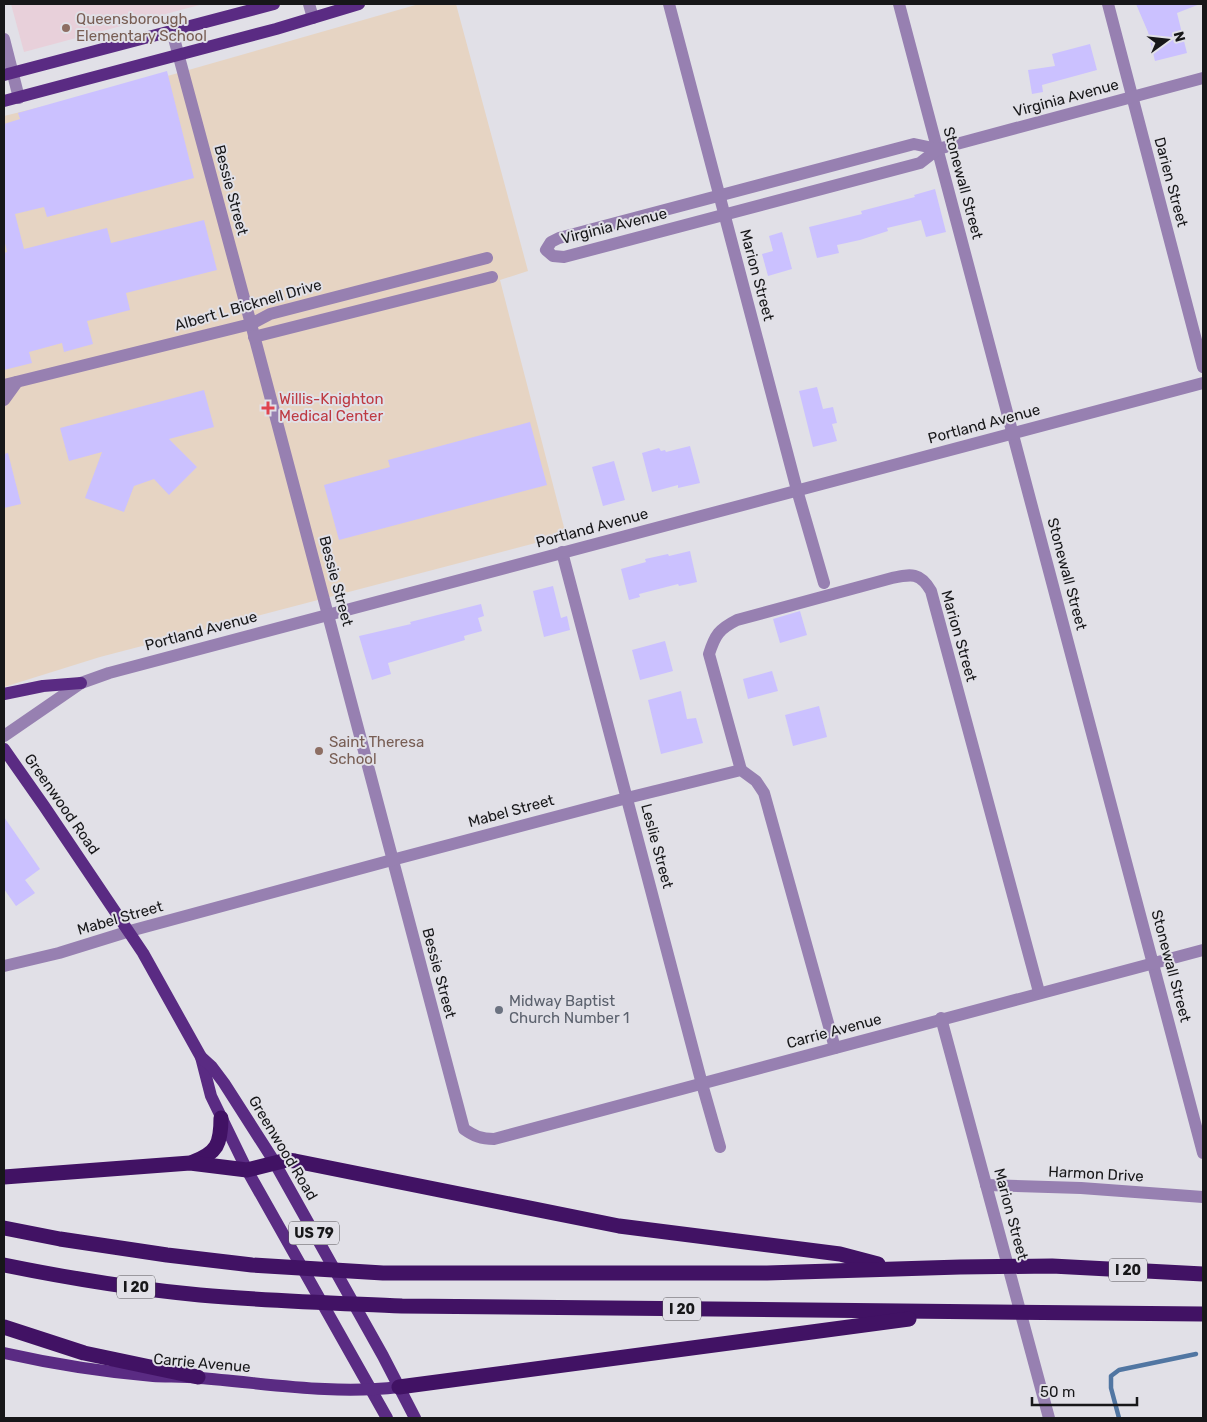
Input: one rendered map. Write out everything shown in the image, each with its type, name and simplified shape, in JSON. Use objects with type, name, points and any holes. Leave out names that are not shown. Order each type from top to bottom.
[{"type":"highway","points":[[190,1163],[205,1157],[216,1147],[219,1141],[221,1118]]},
{"type":"highway","points":[[4,1177],[190,1163],[246,1170],[287,1160],[619,1226],[840,1254],[893,1268]]},
{"type":"highway","name":"I 20","points":[[4,1228],[79,1242],[252,1265],[383,1273],[767,1273],[893,1268],[1052,1266],[1203,1274]]},
{"type":"highway","name":"I 20","points":[[4,1265],[140,1287],[198,1294],[269,1300],[402,1306],[1203,1314]]},
{"type":"highway","points":[[399,1387],[963,1312]]},
{"type":"highway","points":[[4,1328],[84,1353],[198,1378]]},
{"type":"main road","points":[[8,74],[274,4]]},
{"type":"main road","points":[[4,102],[359,4]]},
{"type":"main road","points":[[4,694],[43,686],[81,683]]},
{"type":"main road","name":"Greenwood Road","points":[[4,749],[130,931],[201,1057],[211,1096],[246,1170],[387,1418]]},
{"type":"main road","name":"Greenwood Road","points":[[201,1057],[212,1067],[224,1083],[275,1163],[415,1418]]},
{"type":"main road","name":"Carrie Avenue","points":[[4,1353],[62,1365],[154,1376],[198,1378],[319,1390],[370,1390],[399,1387]]},
{"type":"street","points":[[309,4],[313,18]]},
{"type":"street","name":"Marion Street","points":[[669,4],[796,490],[824,583]]},
{"type":"street","name":"Stonewall Street","points":[[899,4],[1203,1153]]},
{"type":"street","name":"Darien Street","points":[[1108,4],[1203,368]]},
{"type":"street","name":"Bessie Street","points":[[172,31],[464,1129],[474,1136]]},
{"type":"street","points":[[4,40],[8,74],[19,98]]},
{"type":"street","name":"Virginia Avenue","points":[[938,149],[914,144],[559,238],[551,242],[546,250],[553,256],[564,257],[920,163],[938,149],[1203,78]]},
{"type":"street","name":"Albert L Bicknell Drive","points":[[4,385],[251,324],[270,314],[487,258]]},
{"type":"street","points":[[254,337],[492,277]]},
{"type":"street","points":[[4,400],[17,382]]},
{"type":"street","name":"Portland Avenue","points":[[4,736],[81,683],[109,673],[1203,383]]},
{"type":"street","name":"Leslie Street","points":[[562,552],[720,1147]]},
{"type":"street","name":"Marion Street","points":[[741,770],[709,654],[714,639],[723,627],[737,620],[892,578],[907,575],[917,576],[925,581],[931,591],[1040,992]]},
{"type":"street","points":[[741,770],[756,781],[764,793],[835,1048]]},
{"type":"street","name":"Mabel Street","points":[[4,966],[59,953],[130,931],[392,860],[741,770]]},
{"type":"street","name":"Carrie Avenue","points":[[474,1136],[494,1139],[941,1018],[1203,950]]},
{"type":"street","name":"Marion Street","points":[[941,1018],[1049,1418]]},
{"type":"street","name":"Harmon Drive","points":[[986,1185],[1081,1188],[1203,1196]]},
{"type":"shaded area","name":"Queensborough Elementary School","points":[[11,4],[203,4],[24,52]]},
{"type":"shaded area","name":"Willis-Knighton Medical Center","points":[[419,4],[456,4],[528,271],[500,280],[566,535],[100,657],[4,687],[4,116],[171,75]]},
{"type":"building","points":[[1136,4],[1200,4],[1177,13],[1187,53],[1155,61],[1148,32]]},
{"type":"building","points":[[1090,44],[1097,70],[1042,85],[1043,92],[1032,94],[1028,70],[1055,66],[1052,54]]},
{"type":"building","points":[[167,71],[194,178],[47,217],[44,207],[15,214],[24,249],[107,228],[111,243],[204,220],[217,270],[126,293],[130,310],[87,321],[93,344],[64,352],[62,343],[29,352],[32,363],[4,370],[4,253],[7,252],[4,239],[4,124],[20,119],[18,113]]},
{"type":"building","points":[[935,189],[946,232],[926,237],[921,220],[887,228],[888,231],[837,245],[839,253],[817,258],[809,227],[862,214],[861,211],[915,197],[914,195]]},
{"type":"building","points":[[782,232],[792,269],[768,276],[762,254],[773,251],[769,236]]},
{"type":"building","points":[[817,387],[823,409],[833,407],[837,423],[832,424],[837,441],[813,447],[799,391]]},
{"type":"building","points":[[204,390],[214,427],[169,439],[197,467],[169,495],[154,479],[134,486],[124,512],[85,498],[102,452],[69,461],[60,428]]},
{"type":"building","points":[[530,422],[547,485],[339,540],[324,485],[390,467],[388,460]]},
{"type":"building","points":[[690,446],[700,483],[678,488],[678,485],[652,492],[642,453],[659,448],[661,451],[665,450],[666,452]]},
{"type":"building","points":[[8,453],[21,504],[4,508],[4,454]]},
{"type":"building","points":[[614,461],[625,500],[603,506],[592,467]]},
{"type":"building","points":[[690,551],[697,582],[679,586],[678,584],[639,594],[640,597],[629,600],[621,569],[646,562],[645,559]]},
{"type":"building","points":[[553,586],[561,618],[567,616],[570,630],[544,637],[533,591]]},
{"type":"building","points":[[481,604],[484,616],[478,618],[482,631],[464,636],[465,640],[388,663],[391,674],[372,680],[359,636],[411,624],[410,622]]},
{"type":"building","points":[[800,611],[807,635],[780,643],[773,619]]},
{"type":"building","points":[[665,641],[673,671],[640,680],[632,650]]},
{"type":"building","points":[[772,671],[778,691],[748,699],[743,679]]},
{"type":"building","points":[[681,691],[687,719],[696,718],[703,743],[661,754],[648,700]]},
{"type":"building","points":[[819,706],[827,737],[793,746],[785,715]]},
{"type":"building","points":[[4,817],[40,869],[25,880],[35,893],[16,906],[4,889]]},
{"type":"waterway","points":[[1119,1418],[1111,1388],[1111,1376],[1119,1370],[1196,1354]]},
{"type":"place","name":"Queensborough Elementary School","points":[[66,28]]},
{"type":"place","name":"Willis-Knighton Medical Center","points":[[268,408]]},
{"type":"place","name":"Saint Theresa School","points":[[319,751]]},
{"type":"place","name":"Midway Baptist Church Number 1","points":[[499,1010]]}]
